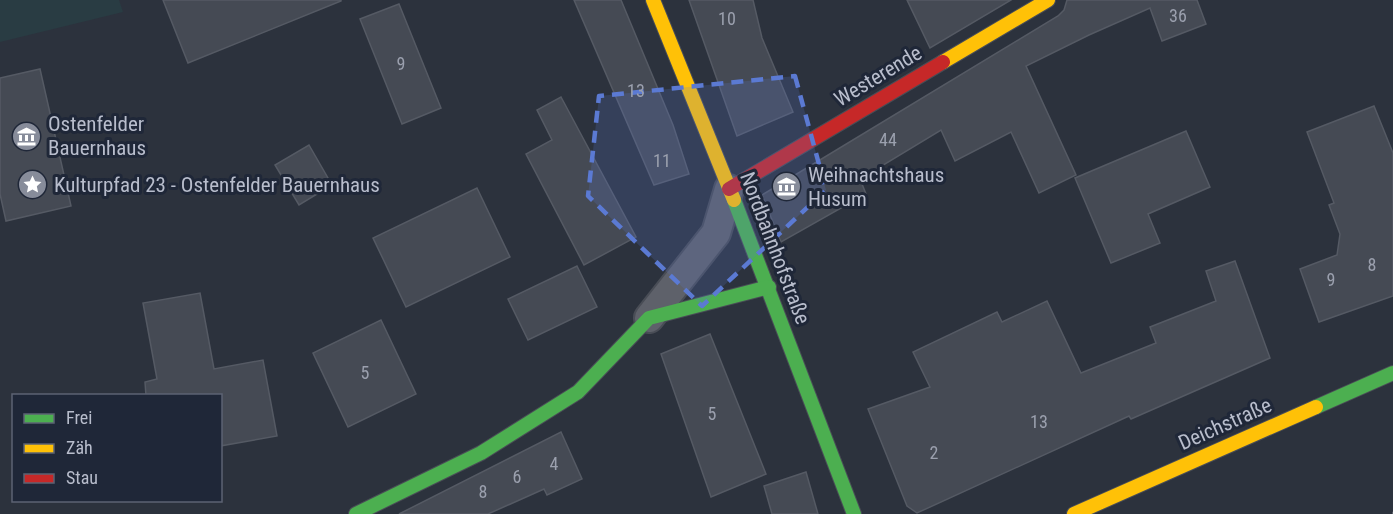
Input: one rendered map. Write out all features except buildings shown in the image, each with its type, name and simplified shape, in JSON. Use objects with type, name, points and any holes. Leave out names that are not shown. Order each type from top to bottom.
[{"type":"street","name":"Nordbahnhofstraße","points":[[653,0],[769,287],[854,514]]},
{"type":"street","name":"Westerende","points":[[729,189],[1048,0]]},
{"type":"street","points":[[356,514],[482,453],[578,393],[649,318],[716,233],[729,189]]},
{"type":"street","points":[[649,318],[769,287]]},
{"type":"street","name":"Deichstraße","points":[[1074,514],[1393,373]]},
{"type":"highlighted area","points":[[795,76],[826,190],[702,306],[588,196],[599,96]]},
{"type":"shaded area","points":[[0,0],[119,0],[123,12],[0,42]]},
{"type":"traffic: fast","points":[[734,200],[854,514]]},
{"type":"traffic: fast","points":[[356,514],[481,453],[578,392],[649,318],[769,287]]},
{"type":"traffic: fast","points":[[1316,407],[1393,373]]},
{"type":"traffic: slow","points":[[653,0],[734,200]]},
{"type":"traffic: slow","points":[[943,62],[1048,0]]},
{"type":"traffic: slow","points":[[1074,514],[1316,407]]},
{"type":"traffic: jam","points":[[729,189],[943,62]]},
{"type":"place","name":"Ostenfelder Bauernhaus","points":[[27,136]]},
{"type":"place","name":"Kulturpfad 23 - Ostenfelder Bauernhaus","points":[[33,185]]},
{"type":"place","name":"Weihnachtshaus Husum","points":[[787,187]]}]
